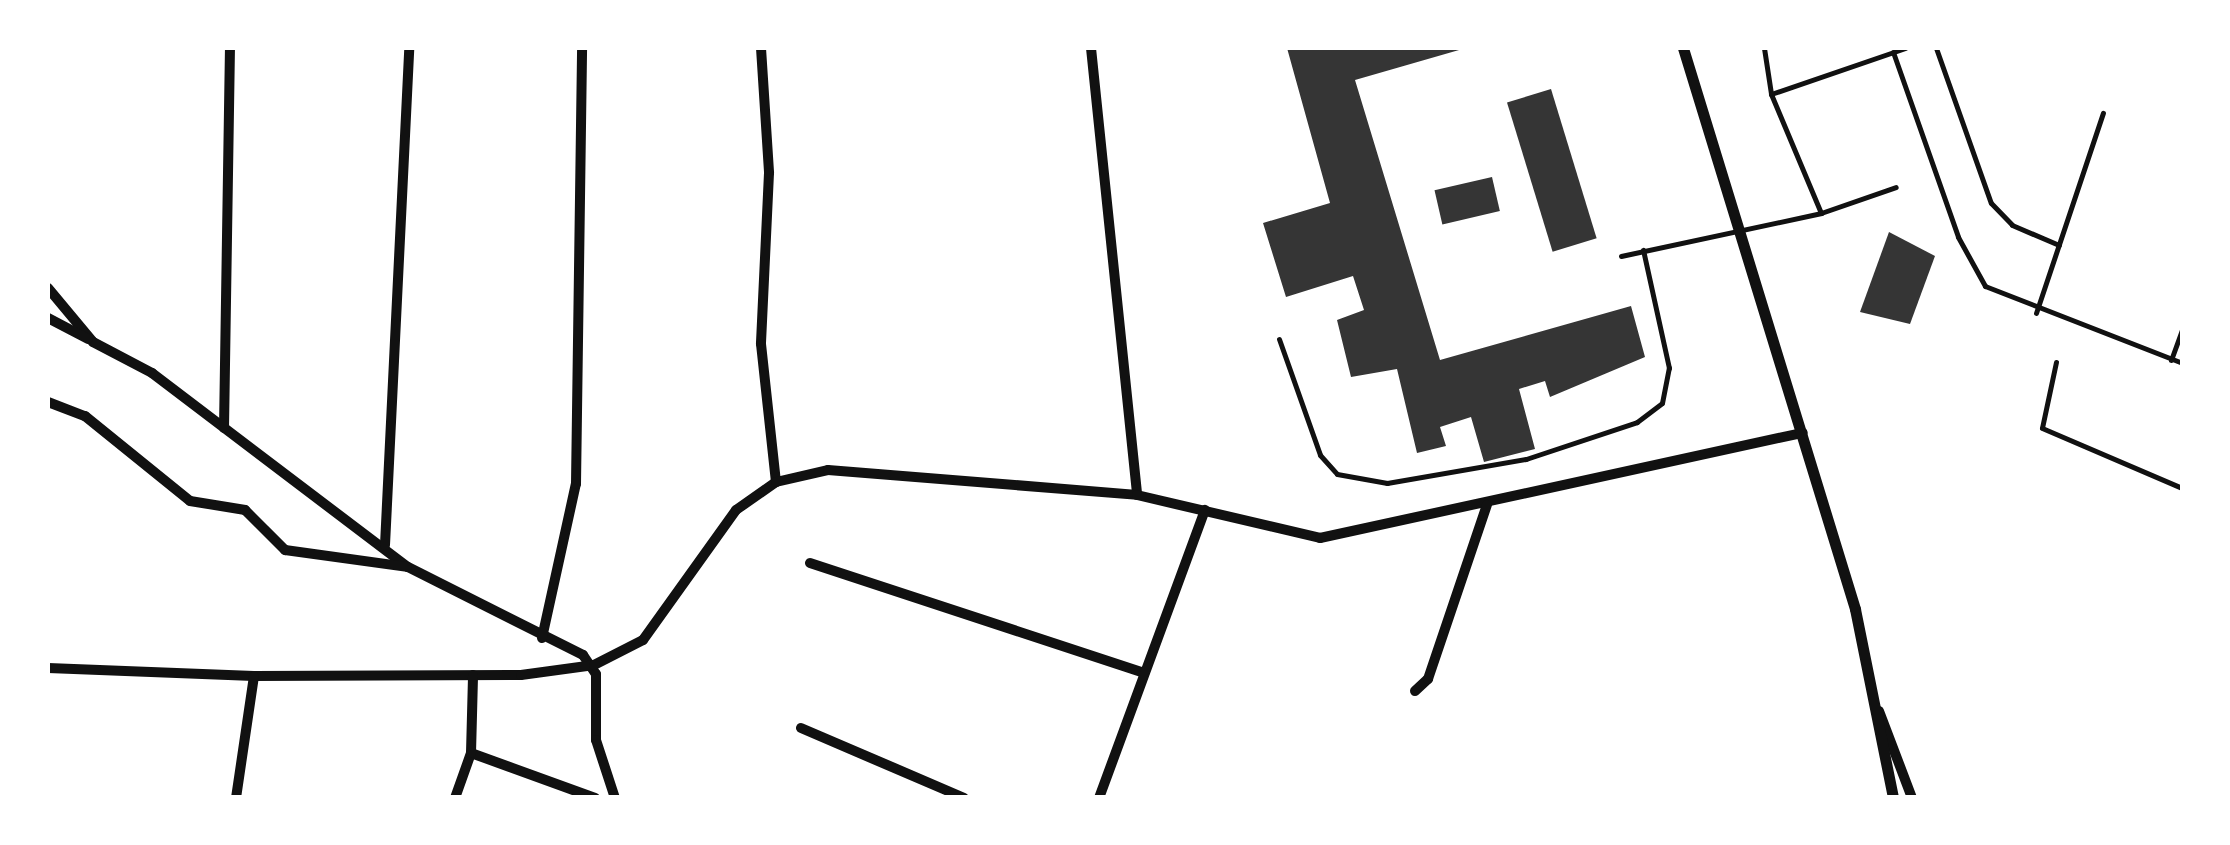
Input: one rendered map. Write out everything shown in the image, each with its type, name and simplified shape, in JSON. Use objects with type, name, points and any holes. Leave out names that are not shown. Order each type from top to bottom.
[{"type":"street","points":[[224,428],[230,48]]},
{"type":"street","points":[[385,545],[409,48]]},
{"type":"street","points":[[542,638],[578,446],[582,48]]},
{"type":"street","points":[[761,48],[769,173],[761,344],[776,482]]},
{"type":"street","points":[[1090,48],[1137,496]]},
{"type":"street","points":[[1683,48],[1803,433],[1877,706],[1912,798]]},
{"type":"street","points":[[48,288],[94,342]]},
{"type":"street","points":[[48,318],[94,342],[224,428],[385,545],[408,567],[594,666]]},
{"type":"street","points":[[48,402],[86,416],[190,501],[245,510],[284,550],[408,567]]},
{"type":"street","points":[[48,668],[254,676],[473,675],[594,666],[642,640],[708,540],[776,482],[889,469],[1137,496],[1320,538],[1488,505],[1803,433]]},
{"type":"street","points":[[1414,691],[1428,679],[1488,505]]},
{"type":"street","points":[[1100,798],[1206,510]]},
{"type":"street","points":[[810,563],[1144,673]]},
{"type":"street","points":[[594,666],[596,740],[614,798]]},
{"type":"street","points":[[455,798],[471,753],[473,675]]},
{"type":"street","points":[[236,798],[254,676]]},
{"type":"street","points":[[1877,706],[1892,798]]},
{"type":"street","points":[[802,728],[964,798]]},
{"type":"street","points":[[471,753],[595,798]]},
{"type":"lane","points":[[1764,48],[1772,94],[1821,212]]},
{"type":"lane","points":[[1772,94],[1905,48]]},
{"type":"lane","points":[[1936,48],[1991,202],[2012,225],[2058,245]]},
{"type":"lane","points":[[1893,52],[1970,267],[2000,299],[2182,364]]},
{"type":"lane","points":[[2036,313],[2102,113]]},
{"type":"lane","points":[[1621,256],[1737,225],[1821,212],[1896,187]]},
{"type":"lane","points":[[1279,339],[1320,455],[1337,474],[1387,482],[1526,460],[1637,422],[1662,403],[1670,368],[1643,250]]},
{"type":"lane","points":[[2172,360],[2182,330]]},
{"type":"lane","points":[[2056,362],[2042,428],[2182,488]]},
{"type":"building","points":[[1287,48],[1466,48],[1355,80],[1440,360],[1631,306],[1645,357],[1550,397],[1545,381],[1519,389],[1535,449],[1484,462],[1471,417],[1440,427],[1446,446],[1417,453],[1397,369],[1351,377],[1337,320],[1364,310],[1353,276],[1286,297],[1263,223],[1330,203]]},
{"type":"building","points":[[1551,89],[1597,238],[1553,252],[1507,102]]},
{"type":"building","points":[[1492,177],[1500,211],[1442,224],[1435,190]]},
{"type":"building","points":[[1889,232],[1935,256],[1910,324],[1860,312]]}]
